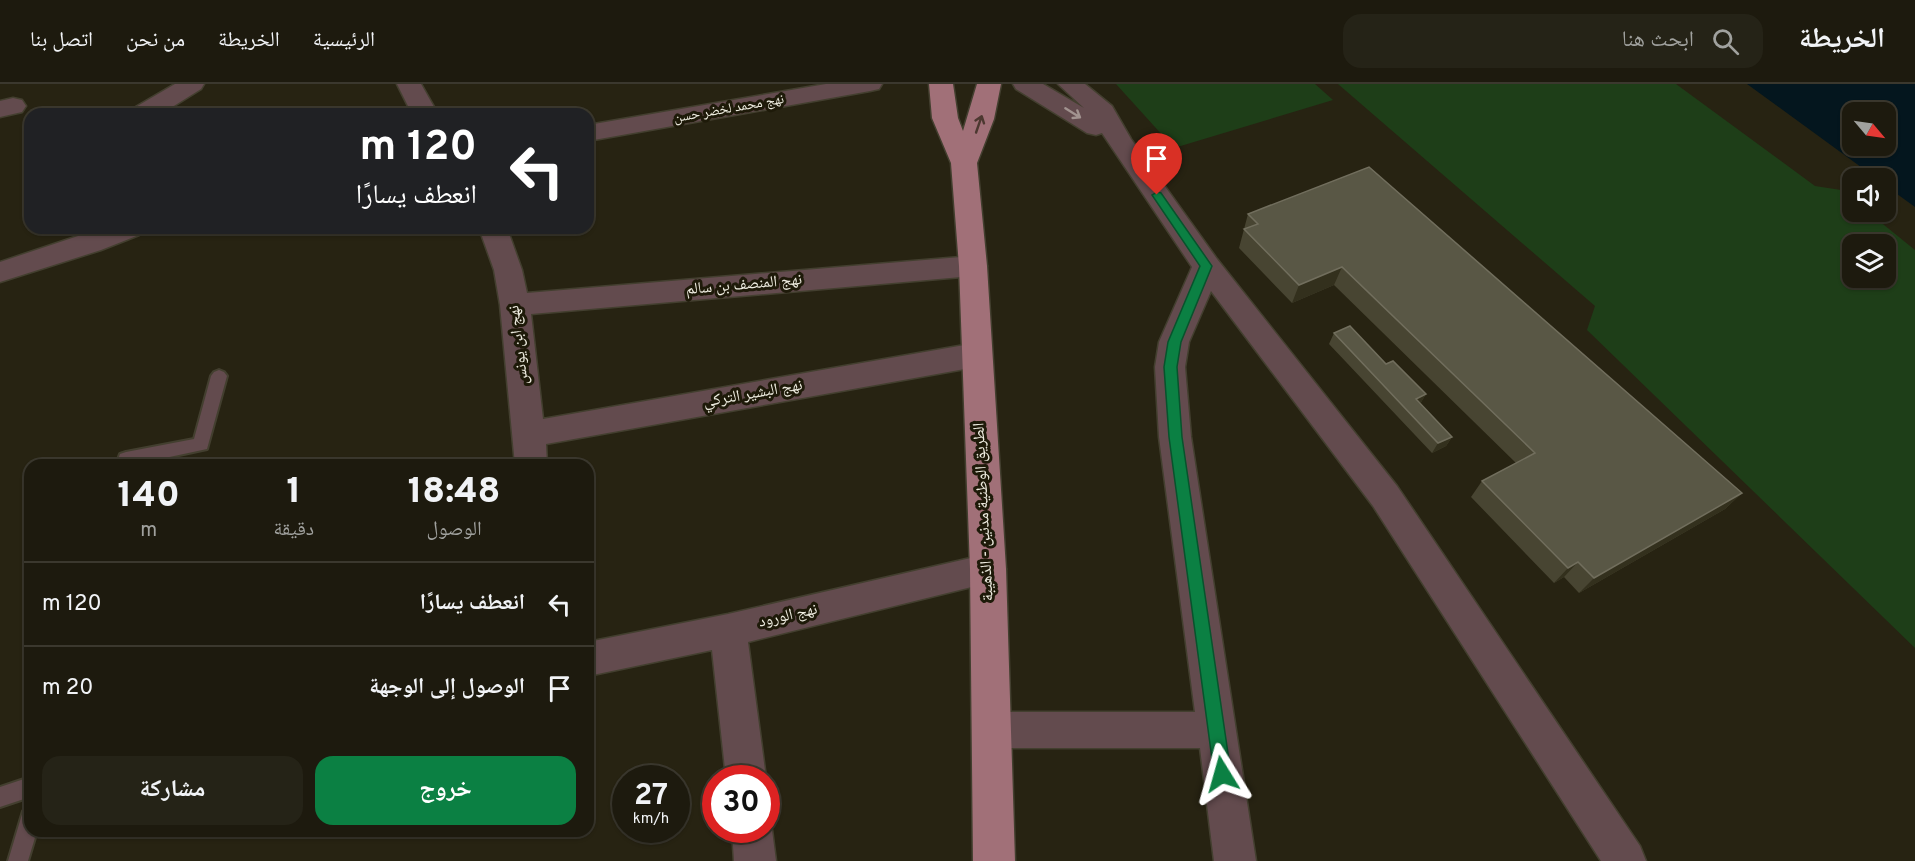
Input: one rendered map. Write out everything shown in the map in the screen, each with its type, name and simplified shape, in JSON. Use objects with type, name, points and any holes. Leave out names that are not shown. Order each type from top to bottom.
[{"type":"main road","name":"الطريق الوطنية مدنين - الذهيبة","points":[[941,84],[945,118],[964,163],[973,266],[988,569],[994,861]]},
{"type":"main road","points":[[963,84],[980,84]]},
{"type":"main road","name":"الطريق الوطنية مدنين - الذهيبة","points":[[964,163],[981,120],[989,84]]},
{"type":"street","points":[[152,108],[192,84]]},
{"type":"street","points":[[409,84],[422,108]]},
{"type":"street","name":"نهج محمد لخضر حسن","points":[[594,132],[870,84]]},
{"type":"street","points":[[1025,84],[1120,142]]},
{"type":"street","points":[[1070,84],[1103,112],[1120,142],[1206,266],[1385,496],[1625,861]]},
{"type":"street","name":"نهج ابن يونس","points":[[495,234],[508,270],[515,305],[531,459]]},
{"type":"street","points":[[0,272],[91,236]]},
{"type":"street","name":"نهج المنصف بن سالم","points":[[515,305],[973,266]]},
{"type":"street","points":[[1206,266],[1174,342],[1170,367],[1175,437],[1236,861]]},
{"type":"street","name":"نهج البشير التركي","points":[[529,434],[976,355]]},
{"type":"street","name":"نهج الورود","points":[[594,658],[728,630],[988,569]]},
{"type":"street","points":[[728,630],[744,765]]},
{"type":"street","points":[[993,730],[1216,730]]},
{"type":"street","points":[[753,843],[755,861]]},
{"type":"lane","points":[[126,459],[201,444],[219,376]]},
{"type":"lane","points":[[0,797],[24,789]]},
{"type":"lane","points":[[18,861],[25,837]]},
{"type":"green space","points":[[1116,84],[1315,84],[1333,100],[1174,148]]},
{"type":"green space","points":[[1338,84],[1676,84],[1815,186],[1842,191],[1842,222],[1880,222],[1895,234],[1842,234],[1842,288],[1896,288],[1896,235],[1915,250],[1915,648],[1587,330],[1595,306]]},
{"type":"water","points":[[1747,84],[1915,84],[1915,207],[1896,193],[1896,168],[1862,168],[1846,156],[1896,156],[1896,102],[1842,102],[1842,153]]},
{"type":"building","points":[[1369,167],[1742,493],[1594,578],[1578,562],[1568,568],[1482,481],[1535,453],[1342,267],[1299,285],[1244,229],[1258,224],[1248,214]]},
{"type":"building","points":[[1350,326],[1386,364],[1393,361],[1426,394],[1416,399],[1452,437],[1438,443],[1334,333]]},
{"type":"route","points":[[1157,195],[1206,266],[1174,342],[1170,367],[1175,437],[1222,774]]}]
